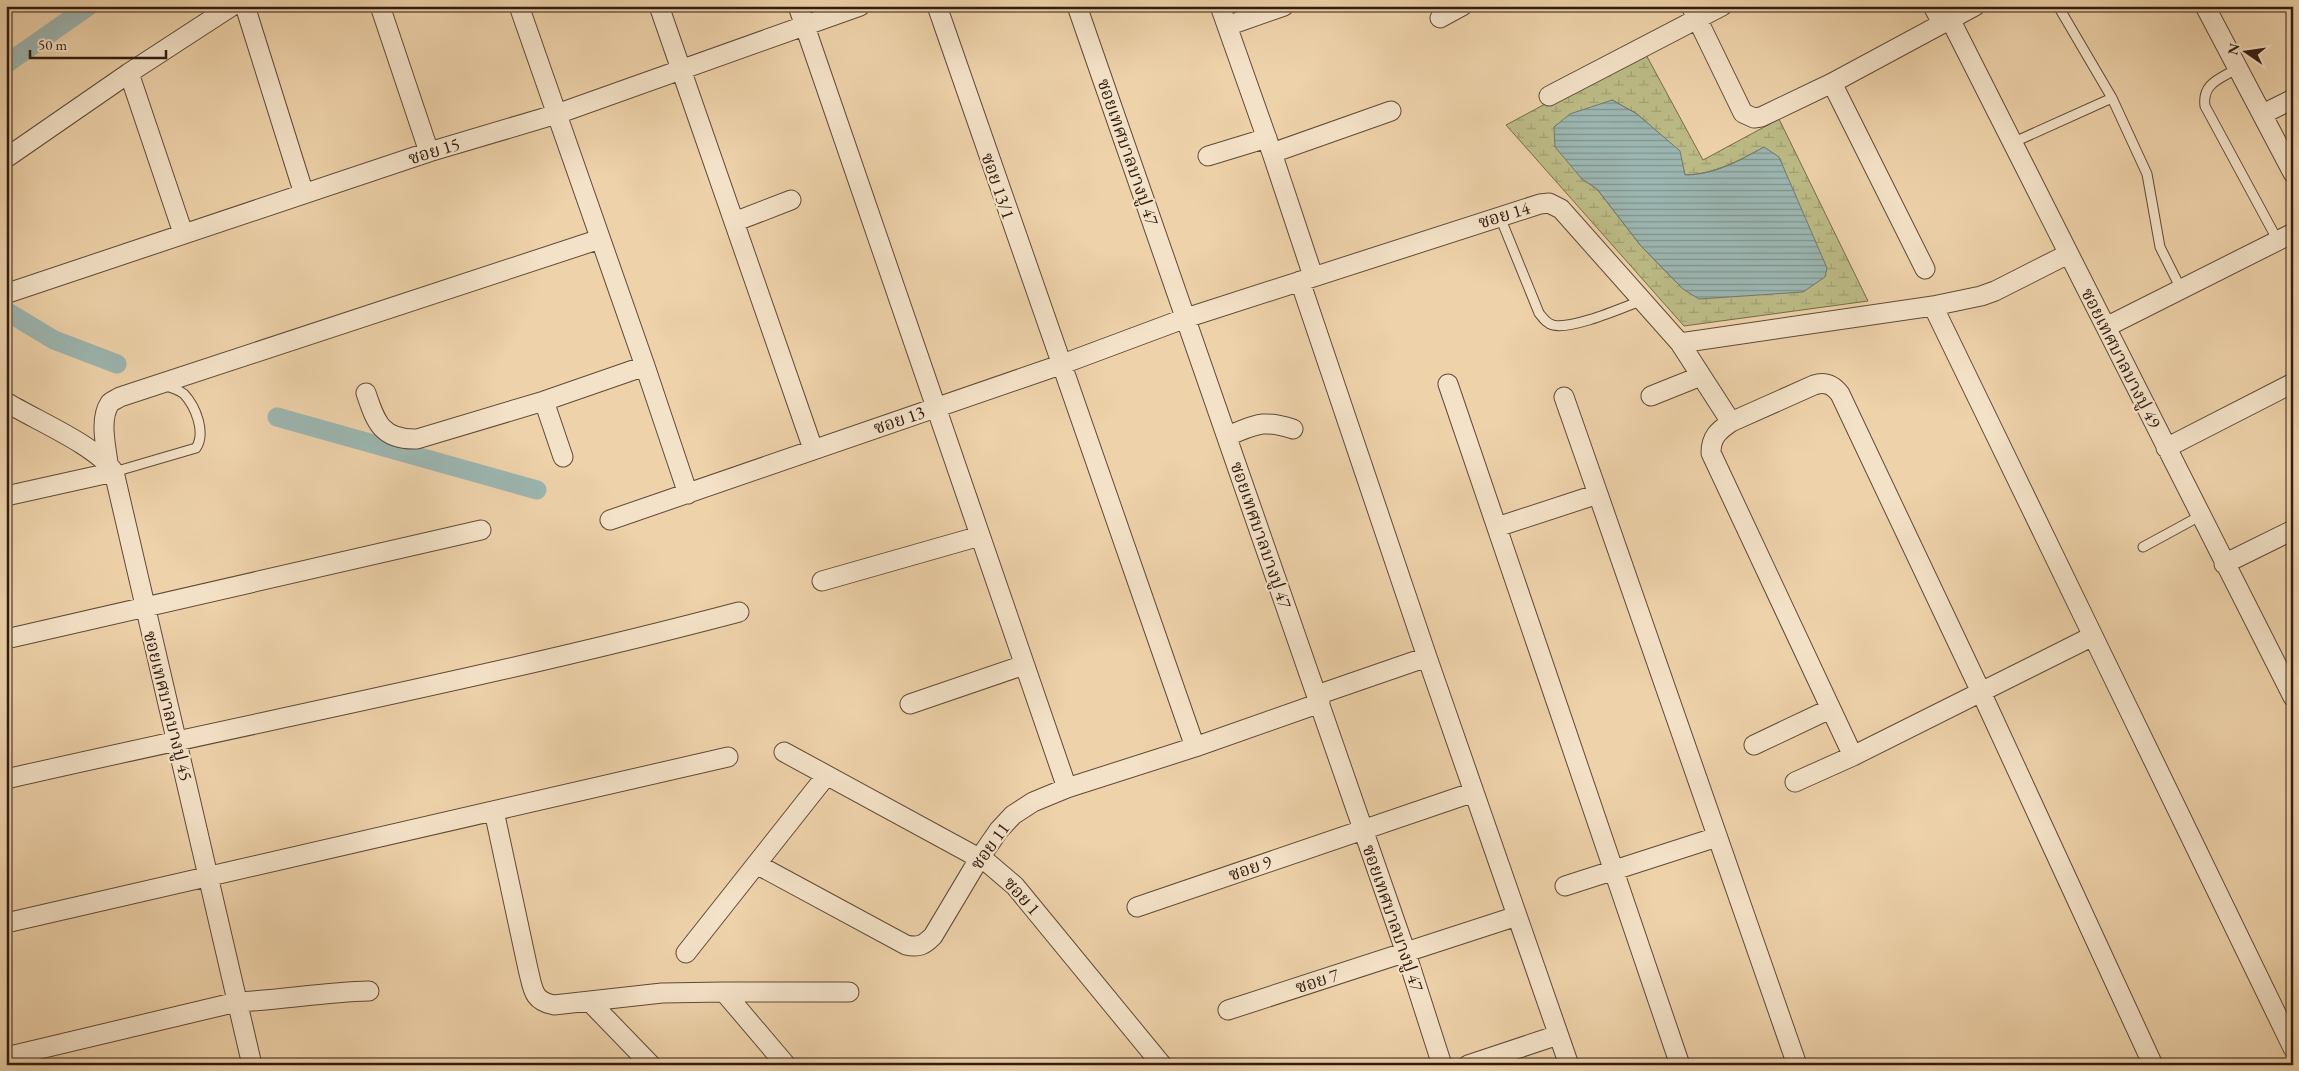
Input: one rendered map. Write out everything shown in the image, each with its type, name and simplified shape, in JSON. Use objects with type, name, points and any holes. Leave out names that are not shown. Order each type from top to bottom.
[{"type":"street","points":[[6,158],[129,72],[232,6]]},
{"type":"street","points":[[245,6],[304,194]]},
{"type":"street","points":[[380,6],[429,152]]},
{"type":"street","points":[[519,6],[688,494]]},
{"type":"street","points":[[659,6],[813,449]]},
{"type":"street","points":[[798,6],[1067,788]]},
{"type":"street","name":"ซอย 15","points":[[8,293],[429,152],[557,114],[860,6]]},
{"type":"street","name":"ซอย 13/1","points":[[937,6],[1060,365],[1195,747]]},
{"type":"street","name":"ซอยเทศบาลบางปู 47","points":[[1078,6],[1406,953],[1442,1065]]},
{"type":"street","points":[[1220,6],[1270,145],[1306,279],[1427,657],[1569,1065]]},
{"type":"street","points":[[1226,26],[1284,6]]},
{"type":"street","points":[[1440,18],[1462,6]]},
{"type":"street","points":[[1549,96],[1694,13],[1722,6]]},
{"type":"street","name":"ซอยเทศบาลบางปู 49","points":[[1933,6],[1946,21],[2012,143],[2224,564],[2288,677],[2293,697]]},
{"type":"street","points":[[1694,13],[1743,113],[1748,116],[1761,117],[1832,83],[1975,6]]},
{"type":"street","points":[[2213,9],[2238,68],[2293,173]]},
{"type":"street","points":[[129,72],[183,233]]},
{"type":"street","points":[[1832,83],[1925,269]]},
{"type":"street","points":[[2263,114],[2293,99]]},
{"type":"street","points":[[1208,156],[1270,145],[1391,111]]},
{"type":"street","points":[[734,222],[790,200]]},
{"type":"street","name":"ซอย 14","points":[[1186,318],[1500,216],[1540,204],[1555,205],[1680,343],[1731,422]]},
{"type":"street","points":[[2106,327],[2285,237]]},
{"type":"street","points":[[111,467],[104,429],[110,403],[120,397],[600,239]]},
{"type":"street","points":[[1680,343],[1933,306],[1995,291],[2068,254]]},
{"type":"street","points":[[1933,306],[2293,1048]]},
{"type":"street","name":"ซอย 13","points":[[610,520],[1060,365],[1186,318]]},
{"type":"street","points":[[366,393],[378,425],[390,435],[402,439],[417,438],[443,432],[544,401],[645,366]]},
{"type":"street","points":[[1651,396],[1702,376]]},
{"type":"street","points":[[1853,756],[1711,453],[1714,437],[1731,422],[1823,382],[1835,388],[1981,692],[2153,1065]]},
{"type":"street","points":[[2166,448],[2293,383]]},
{"type":"street","points":[[1448,384],[1680,1065]]},
{"type":"street","points":[[1564,397],[1797,1065]]},
{"type":"street","points":[[544,401],[563,457]]},
{"type":"street","points":[[11,410],[76,442],[111,467]]},
{"type":"street","points":[[1227,436],[1269,422],[1293,429]]},
{"type":"street","points":[[6,496],[111,467]]},
{"type":"street","name":"ซอยเทศบาลบางปู 45","points":[[111,467],[252,1065]]},
{"type":"street","points":[[1497,527],[1598,494]]},
{"type":"street","points":[[6,639],[481,530]]},
{"type":"street","points":[[2224,564],[2293,530]]},
{"type":"street","points":[[822,581],[980,536]]},
{"type":"street","points":[[6,779],[176,740],[308,714],[619,643],[739,612]]},
{"type":"street","points":[[1795,782],[1853,756],[2093,636]]},
{"type":"street","name":"ซอย 11","points":[[758,865],[906,945],[919,947],[926,944],[933,936],[979,859],[999,830],[1013,815],[1033,802],[1067,788],[1195,747],[1427,657]]},
{"type":"street","points":[[910,704],[1024,664]]},
{"type":"street","points":[[1754,744],[1830,708]]},
{"type":"street","name":"ซอย 1","points":[[784,752],[979,859],[1001,873],[1016,886],[1162,1065]]},
{"type":"street","points":[[6,923],[728,757]]},
{"type":"street","points":[[686,953],[758,865],[826,776]]},
{"type":"street","name":"ซอย 9","points":[[1137,907],[1474,792]]},
{"type":"street","points":[[494,811],[534,993],[540,1000],[554,1005],[662,993],[849,992]]},
{"type":"street","points":[[1565,886],[1717,837]]},
{"type":"street","name":"ซอย 7","points":[[1228,1010],[1517,916]]},
{"type":"street","points":[[6,1057],[237,1002],[271,1000],[332,992],[369,991]]},
{"type":"street","points":[[724,992],[786,1065]]},
{"type":"street","points":[[590,1002],[651,1065]]},
{"type":"street","points":[[1468,1065],[1558,1036]]},
{"type":"lane","points":[[2058,6],[2112,98],[2147,174],[2160,247],[2181,289]]},
{"type":"lane","points":[[2238,68],[2208,86],[2204,93],[2205,106],[2285,237]]},
{"type":"lane","points":[[2012,143],[2112,98]]},
{"type":"lane","points":[[1500,216],[1539,313],[1543,319],[1553,325],[1563,326],[1599,317],[1643,300]]},
{"type":"lane","points":[[111,467],[196,448],[201,440],[202,432],[192,406],[184,394],[176,388],[159,384]]},
{"type":"lane","points":[[2143,547],[2200,516]]},
{"type":"green space","points":[[1644,51],[1703,160],[1779,119],[1868,301],[1684,326],[1506,125]],"holes":[[[1612,100],[1637,114],[1679,151],[1685,175],[1706,172],[1736,162],[1764,147],[1683,289],[1641,246],[1597,189],[1582,179]]]},
{"type":"water","points":[[1612,100],[1637,114],[1680,151],[1685,175],[1716,170],[1764,147],[1779,157],[1827,268],[1825,277],[1803,292],[1699,299],[1683,289],[1641,246],[1597,189],[1582,179],[1555,147],[1554,127],[1570,114]]},
{"type":"waterway","points":[[6,64],[89,6]]},
{"type":"waterway","points":[[6,311],[54,340],[117,364]]},
{"type":"waterway","points":[[277,417],[537,490]]}]
